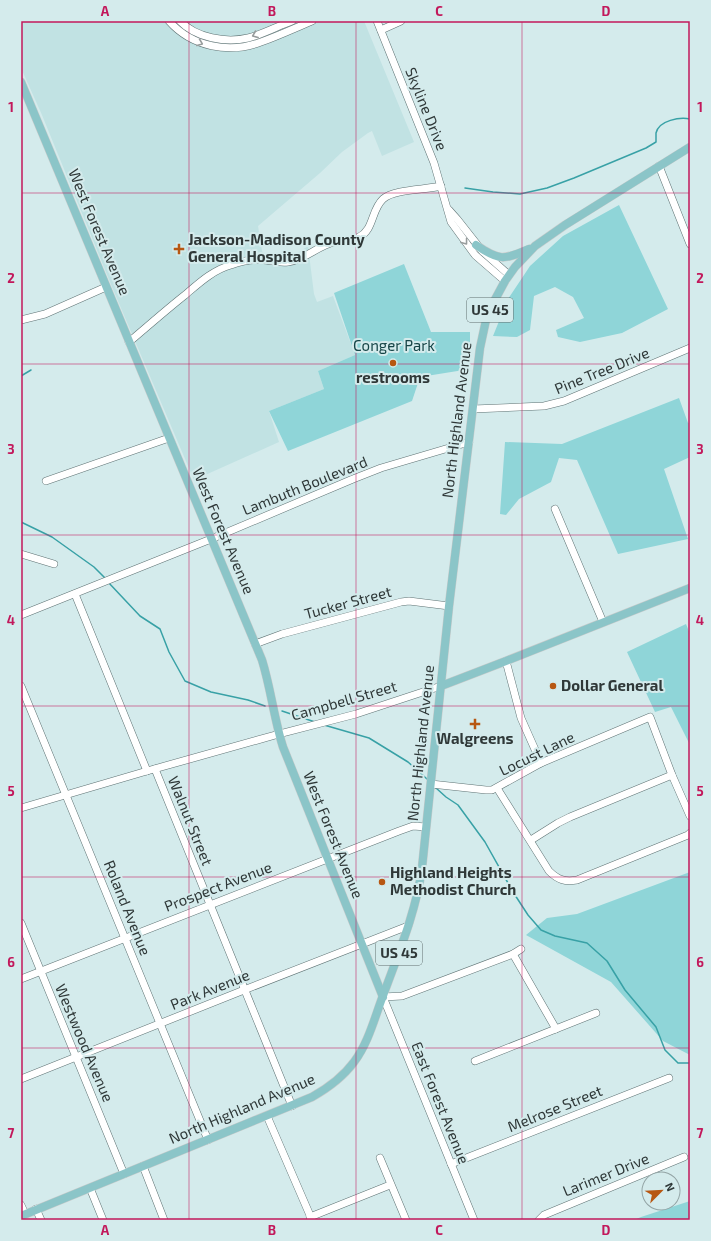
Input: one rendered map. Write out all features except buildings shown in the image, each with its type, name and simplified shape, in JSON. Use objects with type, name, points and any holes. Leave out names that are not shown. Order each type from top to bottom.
[{"type":"main road","name":"West Forest Avenue","points":[[21,82],[262,660],[267,675],[283,747],[383,997]]},
{"type":"main road","name":"North Highland Avenue","points":[[23,1215],[312,1097],[334,1084],[354,1062],[372,1029],[419,890],[468,442],[482,332],[491,307],[507,278],[535,246],[564,225],[690,147]]},
{"type":"main road","points":[[476,245],[489,254],[499,258],[506,258],[535,246]]},
{"type":"main road","name":"Campbell Street","points":[[441,686],[690,588]]},
{"type":"street","points":[[169,21],[182,34],[191,39],[206,45],[231,47],[247,46],[261,42],[312,21]]},
{"type":"street","points":[[180,21],[190,29],[216,39],[236,39],[249,38],[292,21]]},
{"type":"street","name":"Skyline Drive","points":[[377,21],[427,145],[451,222],[475,255],[507,278]]},
{"type":"street","points":[[381,30],[401,21]]},
{"type":"street","points":[[659,166],[690,244]]},
{"type":"street","points":[[129,342],[188,292],[218,270],[246,261],[293,261],[326,245],[335,242],[352,240],[365,233],[371,224],[378,205],[383,199],[392,194],[441,186]]},
{"type":"street","name":"Skyline Drive","points":[[447,208],[476,245],[507,278]]},
{"type":"street","points":[[21,320],[45,314],[106,287]]},
{"type":"street","name":"Pine Tree Drive","points":[[473,409],[544,406],[554,404],[690,348]]},
{"type":"street","points":[[46,481],[169,438]]},
{"type":"street","name":"Lambuth Boulevard","points":[[21,615],[211,539],[360,476],[381,468],[468,442]]},
{"type":"street","points":[[555,509],[603,622]]},
{"type":"street","points":[[21,554],[54,564]]},
{"type":"street","name":"Walnut Street","points":[[75,594],[147,771]]},
{"type":"street","name":"Tucker Street","points":[[255,644],[282,634],[401,602],[449,606]]},
{"type":"street","points":[[506,661],[522,718],[541,763]]},
{"type":"street","name":"Roland Avenue","points":[[21,686],[208,1140]]},
{"type":"street","name":"Campbell Street","points":[[21,808],[147,771],[363,712],[441,686]]},
{"type":"street","name":"Locust Lane","points":[[431,781],[492,790],[541,763],[650,717],[672,775]]},
{"type":"street","name":"Walnut Street","points":[[155,769],[292,1106]]},
{"type":"street","points":[[531,840],[570,817],[672,775],[690,816]]},
{"type":"street","points":[[497,788],[531,840],[549,871],[561,880],[577,880],[688,836],[690,833]]},
{"type":"street","name":"Prospect Avenue","points":[[21,979],[399,830],[413,826],[426,827]]},
{"type":"street","name":"Westwood Avenue","points":[[21,923],[124,1174]]},
{"type":"street","name":"Park Avenue","points":[[21,1079],[408,926]]},
{"type":"street","points":[[383,997],[402,996],[513,954],[521,949]]},
{"type":"street","points":[[513,954],[556,1029]]},
{"type":"street","name":"East Forest Avenue","points":[[383,997],[474,1220]]},
{"type":"street","points":[[475,1061],[596,1012]]},
{"type":"street","name":"Melrose Street","points":[[451,1164],[669,1078]]},
{"type":"street","points":[[267,1116],[311,1218],[390,1185]]},
{"type":"street","name":"Larimer Drive","points":[[539,1220],[544,1215],[684,1157]]},
{"type":"street","points":[[380,1158],[390,1185],[406,1220]]},
{"type":"street","points":[[143,1166],[164,1220]]},
{"type":"street","points":[[90,1188],[103,1220]]},
{"type":"street","points":[[21,1205],[23,1215]]},
{"type":"street","points":[[36,1209],[41,1220]]},
{"type":"shaded area","name":"Jackson-Madison County General Hospital","points":[[21,21],[364,21],[414,142],[382,156],[372,131],[368,133],[342,152],[320,173],[258,226],[262,251],[265,256],[284,257],[299,252],[308,246],[314,294],[317,302],[333,296],[355,355],[318,371],[324,389],[269,411],[279,442],[194,480],[21,68]]},
{"type":"green space","points":[[619,205],[668,309],[622,333],[580,342],[558,337],[556,330],[584,318],[573,297],[555,287],[534,296],[530,330],[517,337],[493,336],[508,299],[530,266],[563,236]]},
{"type":"green space","name":"Conger Park","points":[[404,264],[431,332],[470,332],[470,369],[420,377],[412,401],[288,451],[269,411],[324,389],[318,371],[355,355],[334,293]]},
{"type":"green space","points":[[679,398],[688,423],[690,422],[690,457],[664,469],[688,539],[618,554],[577,460],[559,458],[551,482],[519,499],[506,515],[500,514],[505,442],[562,444]]},
{"type":"green space","points":[[686,624],[690,634],[690,745],[671,707],[655,712],[627,652]]},
{"type":"green space","points":[[690,872],[690,1055],[663,1041],[611,982],[526,935],[547,918],[577,914]]},
{"type":"green space","points":[[690,1201],[690,1220],[634,1220],[659,1211],[681,1211],[681,1204]]},
{"type":"waterway","points":[[465,188],[520,194],[547,188],[646,148],[656,142],[656,133],[665,122],[676,119],[690,119]]},
{"type":"waterway","points":[[21,376],[31,370]]},
{"type":"waterway","points":[[21,522],[52,537],[94,567],[106,579]]},
{"type":"waterway","points":[[108,582],[140,616],[160,629],[169,652],[185,681],[211,692],[248,700],[265,706]]},
{"type":"waterway","points":[[282,711],[315,722]]},
{"type":"waterway","points":[[324,725],[369,738],[408,762],[427,779]]},
{"type":"waterway","points":[[436,788],[458,805],[485,842],[513,892],[528,915],[541,930],[555,936],[587,943],[607,961],[625,990],[656,1027],[665,1050],[678,1063],[690,1063]]},
{"type":"place","name":"Jackson-Madison County General Hospital","points":[[179,249]]},
{"type":"place","name":"restrooms","points":[[393,363]]},
{"type":"place","name":"Dollar General","points":[[553,686]]},
{"type":"place","name":"Walgreens","points":[[475,724]]},
{"type":"place","name":"Highland Heights Methodist Church","points":[[382,882]]}]
